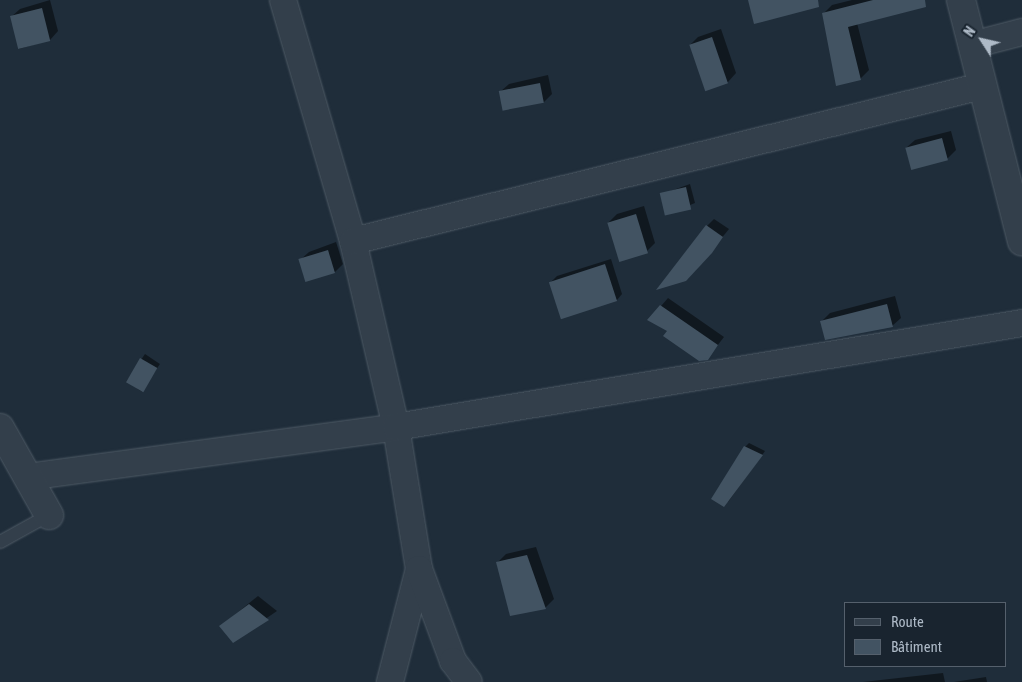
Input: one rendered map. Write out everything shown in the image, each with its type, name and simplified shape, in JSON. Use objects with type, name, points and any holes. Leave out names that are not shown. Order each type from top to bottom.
[{"type":"street","points":[[283,0],[353,241],[396,427],[419,570],[453,662],[469,682]]},
{"type":"street","points":[[961,0],[1022,241]]},
{"type":"street","points":[[972,45],[1022,32]]},
{"type":"street","points":[[353,241],[982,86]]},
{"type":"street","points":[[28,477],[396,427],[1022,323]]},
{"type":"street","points":[[0,428],[49,515]]},
{"type":"street","points":[[390,682],[419,570]]},
{"type":"lane","points":[[0,542],[49,515]]},
{"type":"building","points":[[748,0],[818,0],[819,7],[754,24]]},
{"type":"building","points":[[873,0],[925,0],[926,7],[848,27],[861,80],[836,86],[822,13]]},
{"type":"building","points":[[42,8],[50,41],[18,49],[10,16]]},
{"type":"building","points":[[712,37],[728,83],[705,91],[689,45]]},
{"type":"building","points":[[540,83],[544,103],[503,111],[499,91]]},
{"type":"building","points":[[942,138],[948,160],[911,170],[905,148]]},
{"type":"building","points":[[686,187],[691,209],[665,215],[660,193]]},
{"type":"building","points":[[636,214],[648,253],[619,262],[607,223]]},
{"type":"building","points":[[706,225],[723,237],[712,253],[686,281],[656,290]]},
{"type":"building","points":[[328,250],[335,273],[305,282],[298,259]]},
{"type":"building","points":[[605,264],[617,301],[561,319],[549,282]]},
{"type":"building","points":[[887,304],[893,327],[825,340],[820,321]]},
{"type":"building","points":[[660,305],[718,345],[708,360],[699,361],[663,336],[667,331],[647,320]]},
{"type":"building","points":[[140,358],[157,368],[143,392],[126,382]]},
{"type":"building","points":[[744,446],[763,455],[724,507],[711,499]]},
{"type":"building","points":[[527,555],[546,609],[510,616],[496,562]]},
{"type":"building","points":[[249,604],[269,620],[233,643],[219,626]]}]
